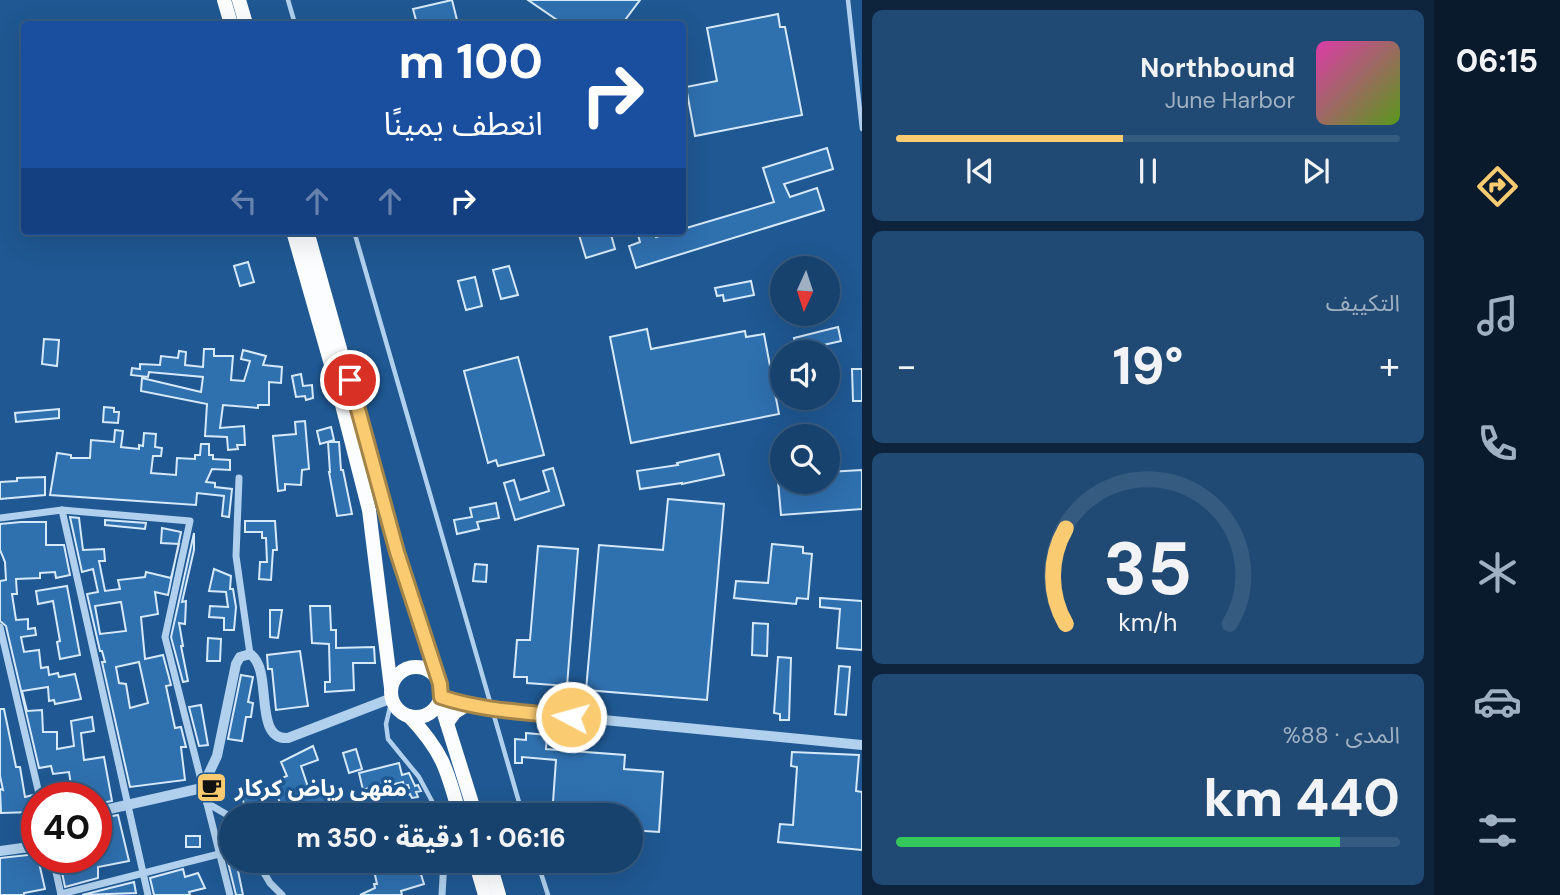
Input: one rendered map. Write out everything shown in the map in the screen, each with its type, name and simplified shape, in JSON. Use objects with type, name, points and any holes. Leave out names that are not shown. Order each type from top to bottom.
[{"type":"highway","points":[[224,0],[230,21]]},
{"type":"highway","points":[[239,0],[245,21]]},
{"type":"highway","points":[[294,235],[369,510],[392,693],[396,706],[409,716],[441,756],[456,803]]},
{"type":"highway","points":[[308,235],[397,552],[442,690],[441,699],[447,723],[472,803]]},
{"type":"highway","points":[[392,693],[395,678],[411,667],[421,667],[437,678]]},
{"type":"highway","points":[[409,716],[428,714],[441,699]]},
{"type":"highway","points":[[447,723],[455,712],[466,705]]},
{"type":"highway","points":[[479,873],[485,895]]},
{"type":"highway","points":[[493,873],[499,895]]},
{"type":"street","points":[[239,478],[236,556],[250,654],[260,664],[271,731],[279,738],[288,738],[392,693]]},
{"type":"street","points":[[0,518],[62,510],[190,521],[165,637],[219,854],[61,894],[56,873]]},
{"type":"street","points":[[62,510],[148,895]]},
{"type":"street","points":[[0,627],[36,782]]},
{"type":"street","points":[[202,788],[217,756],[236,664],[243,655],[250,654]]},
{"type":"street","points":[[441,699],[491,709],[862,745]]},
{"type":"street","points":[[112,808],[202,788]]},
{"type":"street","points":[[207,803],[219,810]]},
{"type":"street","points":[[0,851],[21,848]]},
{"type":"street","points":[[224,873],[230,895]]},
{"type":"street","points":[[264,873],[282,895]]},
{"type":"street","points":[[442,895],[443,873]]},
{"type":"lane","points":[[288,0],[294,21]]},
{"type":"lane","points":[[848,0],[862,129]]},
{"type":"lane","points":[[355,235],[519,803]]},
{"type":"lane","points":[[392,693],[386,724],[387,739],[419,777],[433,803]]},
{"type":"lane","points":[[541,873],[548,895]]},
{"type":"building","points":[[452,0],[457,21],[416,21],[413,9]]},
{"type":"building","points":[[528,0],[640,0],[624,21],[559,21]]},
{"type":"building","points":[[778,14],[780,27],[785,27],[802,115],[695,136],[686,87],[717,81],[707,28]]},
{"type":"building","points":[[827,148],[833,169],[784,184],[790,197],[817,188],[824,210],[636,268],[629,246],[640,242],[638,235],[686,235],[686,228],[774,202],[763,168]]},
{"type":"building","points":[[579,235],[611,235],[615,249],[586,258]]},
{"type":"building","points":[[248,262],[254,282],[240,286],[234,266]]},
{"type":"building","points":[[509,266],[518,295],[501,299],[493,270]]},
{"type":"building","points":[[475,277],[482,306],[466,310],[458,281]]},
{"type":"building","points":[[751,281],[754,295],[724,301],[723,295],[717,296],[715,288]]},
{"type":"building","points":[[838,327],[841,341],[794,340]]},
{"type":"building","points":[[647,329],[651,349],[745,331],[746,337],[764,334],[770,366],[770,410],[778,410],[779,414],[631,443],[610,337]]},
{"type":"building","points":[[44,339],[59,340],[57,366],[42,364]]},
{"type":"building","points":[[204,349],[214,349],[214,356],[233,356],[231,380],[244,381],[250,361],[241,359],[243,350],[266,356],[263,365],[282,367],[281,383],[269,382],[269,405],[258,405],[258,408],[223,405],[220,428],[244,426],[245,445],[237,445],[238,449],[228,450],[227,437],[205,436],[207,404],[141,391],[142,378],[201,392],[203,377],[149,372],[148,377],[131,375],[132,368],[140,369],[140,364],[160,365],[161,356],[178,358],[179,351],[186,352],[185,365],[203,367]]},
{"type":"building","points":[[518,357],[544,455],[498,466],[496,460],[488,463],[464,371]]},
{"type":"building","points":[[852,369],[862,369],[862,401],[853,401]]},
{"type":"building","points":[[301,374],[303,386],[312,385],[313,398],[306,400],[305,396],[296,397],[292,376]]},
{"type":"building","points":[[104,407],[114,408],[114,412],[119,412],[118,423],[103,422]]},
{"type":"building","points":[[59,409],[59,418],[16,422],[15,413]]},
{"type":"building","points":[[305,421],[309,469],[302,470],[301,485],[285,484],[285,490],[278,491],[273,436],[296,434],[295,422]]},
{"type":"building","points":[[331,427],[334,440],[320,444],[317,431]]},
{"type":"building","points":[[115,430],[123,431],[121,447],[139,449],[139,445],[143,446],[144,433],[156,434],[155,447],[162,448],[161,456],[153,456],[151,473],[176,475],[177,458],[195,459],[195,455],[200,455],[201,444],[209,444],[209,455],[213,455],[213,459],[230,460],[230,470],[212,469],[206,482],[215,483],[215,487],[232,489],[229,517],[222,516],[224,496],[197,493],[196,505],[50,495],[57,453],[71,455],[71,458],[90,458],[91,440],[114,442]]},
{"type":"building","points":[[328,442],[339,442],[341,470],[352,514],[337,516],[329,472]]},
{"type":"building","points":[[719,454],[724,475],[640,489],[637,471],[678,465],[677,463]]},
{"type":"building","points":[[553,468],[564,505],[515,520],[504,483],[514,480],[520,500],[549,491],[543,471]]},
{"type":"building","points":[[862,470],[862,509],[781,515],[779,494],[840,494],[840,471]]},
{"type":"building","points":[[45,477],[45,495],[0,499],[0,482]]},
{"type":"building","points":[[668,499],[724,504],[707,700],[586,690],[599,545],[663,550]]},
{"type":"building","points":[[496,503],[499,518],[477,522],[479,529],[457,534],[454,520],[472,517],[470,508]]},
{"type":"building","points":[[70,517],[79,518],[83,550],[104,549],[105,561],[99,561],[105,591],[120,589],[118,580],[145,577],[146,572],[171,578],[175,560],[168,595],[155,592],[158,614],[141,617],[145,659],[163,655],[171,685],[166,686],[175,728],[181,727],[186,747],[181,747],[185,780],[130,787],[102,662],[105,662],[87,594],[98,592],[93,569],[82,572]],"holes":[[[121,602],[126,631],[100,634],[95,606]],[[139,662],[148,703],[130,708],[126,684],[119,683],[116,667]]]},
{"type":"building","points":[[105,520],[146,523],[145,529],[105,525]]},
{"type":"building","points":[[245,521],[275,521],[277,550],[273,550],[271,580],[259,579],[260,562],[267,562],[266,538],[262,538],[262,532],[245,532]]},
{"type":"building","points":[[46,522],[46,545],[64,545],[70,575],[56,578],[55,572],[40,573],[40,578],[16,579],[17,594],[12,594],[16,620],[28,619],[28,629],[35,628],[36,635],[21,637],[24,652],[39,650],[41,668],[48,667],[49,675],[58,673],[59,677],[75,674],[81,699],[55,704],[54,700],[49,701],[48,687],[22,691],[27,711],[42,710],[43,732],[57,732],[57,749],[74,746],[71,721],[92,717],[94,731],[81,733],[84,760],[104,757],[109,782],[71,782],[69,772],[53,774],[51,766],[39,768],[6,626],[0,621],[0,581],[6,580],[5,562],[0,550],[0,524]]},
{"type":"building","points":[[162,528],[181,532],[179,544],[161,543]]},
{"type":"building","points":[[194,533],[194,550],[182,602],[186,601],[185,624],[179,623],[188,681],[183,682],[171,637]]},
{"type":"building","points":[[772,544],[803,547],[803,553],[812,554],[808,599],[797,598],[796,604],[734,598],[736,581],[768,583]]},
{"type":"building","points":[[538,546],[578,549],[567,686],[527,683],[527,677],[514,677],[517,640],[530,640]]},
{"type":"building","points":[[475,564],[487,565],[486,582],[473,581]]},
{"type":"building","points":[[214,569],[231,576],[230,589],[233,589],[236,607],[234,630],[224,630],[224,618],[209,617],[210,606],[228,607],[226,592],[209,591]]},
{"type":"building","points":[[67,586],[80,655],[60,659],[57,642],[60,641],[53,601],[38,604],[36,591]]},
{"type":"building","points":[[820,598],[862,601],[862,650],[837,648],[840,609],[820,607]]},
{"type":"building","points":[[310,606],[330,606],[331,630],[336,630],[336,648],[374,647],[375,663],[353,663],[354,690],[325,692],[325,682],[330,682],[329,644],[312,643]]},
{"type":"building","points":[[270,610],[282,610],[278,638],[270,637]]},
{"type":"building","points":[[753,623],[768,624],[767,656],[752,655]]},
{"type":"building","points":[[208,638],[221,639],[220,661],[207,661]]},
{"type":"building","points":[[300,651],[308,706],[276,710],[272,669],[268,669],[267,655]]},
{"type":"building","points":[[778,657],[791,658],[789,720],[780,720],[780,714],[774,713]]},
{"type":"building","points":[[839,666],[850,667],[846,715],[835,714]]},
{"type":"building","points":[[241,675],[253,677],[248,702],[253,703],[251,717],[246,717],[242,741],[228,739]]},
{"type":"building","points":[[201,705],[208,745],[199,746],[189,707]]},
{"type":"building","points":[[0,709],[4,709],[16,767],[20,767],[22,782],[21,812],[1,813],[0,789],[3,790],[0,776]]},
{"type":"building","points":[[526,733],[547,735],[546,749],[625,755],[624,769],[663,772],[659,832],[643,831],[643,803],[553,803],[556,760],[522,757],[522,763],[515,763],[515,739],[526,740]]},
{"type":"building","points":[[313,746],[318,760],[301,766],[307,784],[314,797],[336,788],[340,799],[330,803],[280,803],[272,782],[287,776],[281,762]]},
{"type":"building","points":[[356,749],[362,769],[349,773],[343,753]]},
{"type":"building","points":[[792,752],[859,755],[856,791],[862,792],[862,850],[778,842],[780,824],[793,825],[797,767],[791,766]]},
{"type":"building","points":[[399,763],[402,775],[409,773],[415,786],[418,785],[421,791],[416,792],[418,797],[412,798],[410,794],[401,797],[399,791],[409,788],[408,785],[404,786],[403,782],[386,786],[385,782],[363,790],[359,773]]},
{"type":"building","points":[[263,791],[267,803],[244,803],[242,797]]},
{"type":"building","points":[[118,815],[129,861],[112,864],[112,816]]},
{"type":"building","points":[[186,836],[200,836],[200,847],[186,847]]},
{"type":"building","points":[[21,856],[21,873],[41,873],[45,889],[24,895],[0,895],[0,858]]},
{"type":"building","points":[[183,869],[185,877],[198,873],[205,888],[189,892],[190,895],[154,895],[150,878]]},
{"type":"building","points":[[62,873],[98,873],[98,878],[65,887]]},
{"type":"building","points":[[231,873],[238,873],[243,895],[236,895]]},
{"type":"building","points":[[375,873],[421,873],[424,884],[401,891],[402,895],[360,895],[375,888],[374,884],[377,884]]},
{"type":"building","points":[[134,882],[136,893],[82,895]]},
{"type":"place","name":"مقهى رياض كركار","points":[[212,788]]},
{"type":"route","points":[[350,380],[397,552],[442,690],[441,697],[491,709],[571,717]]}]
